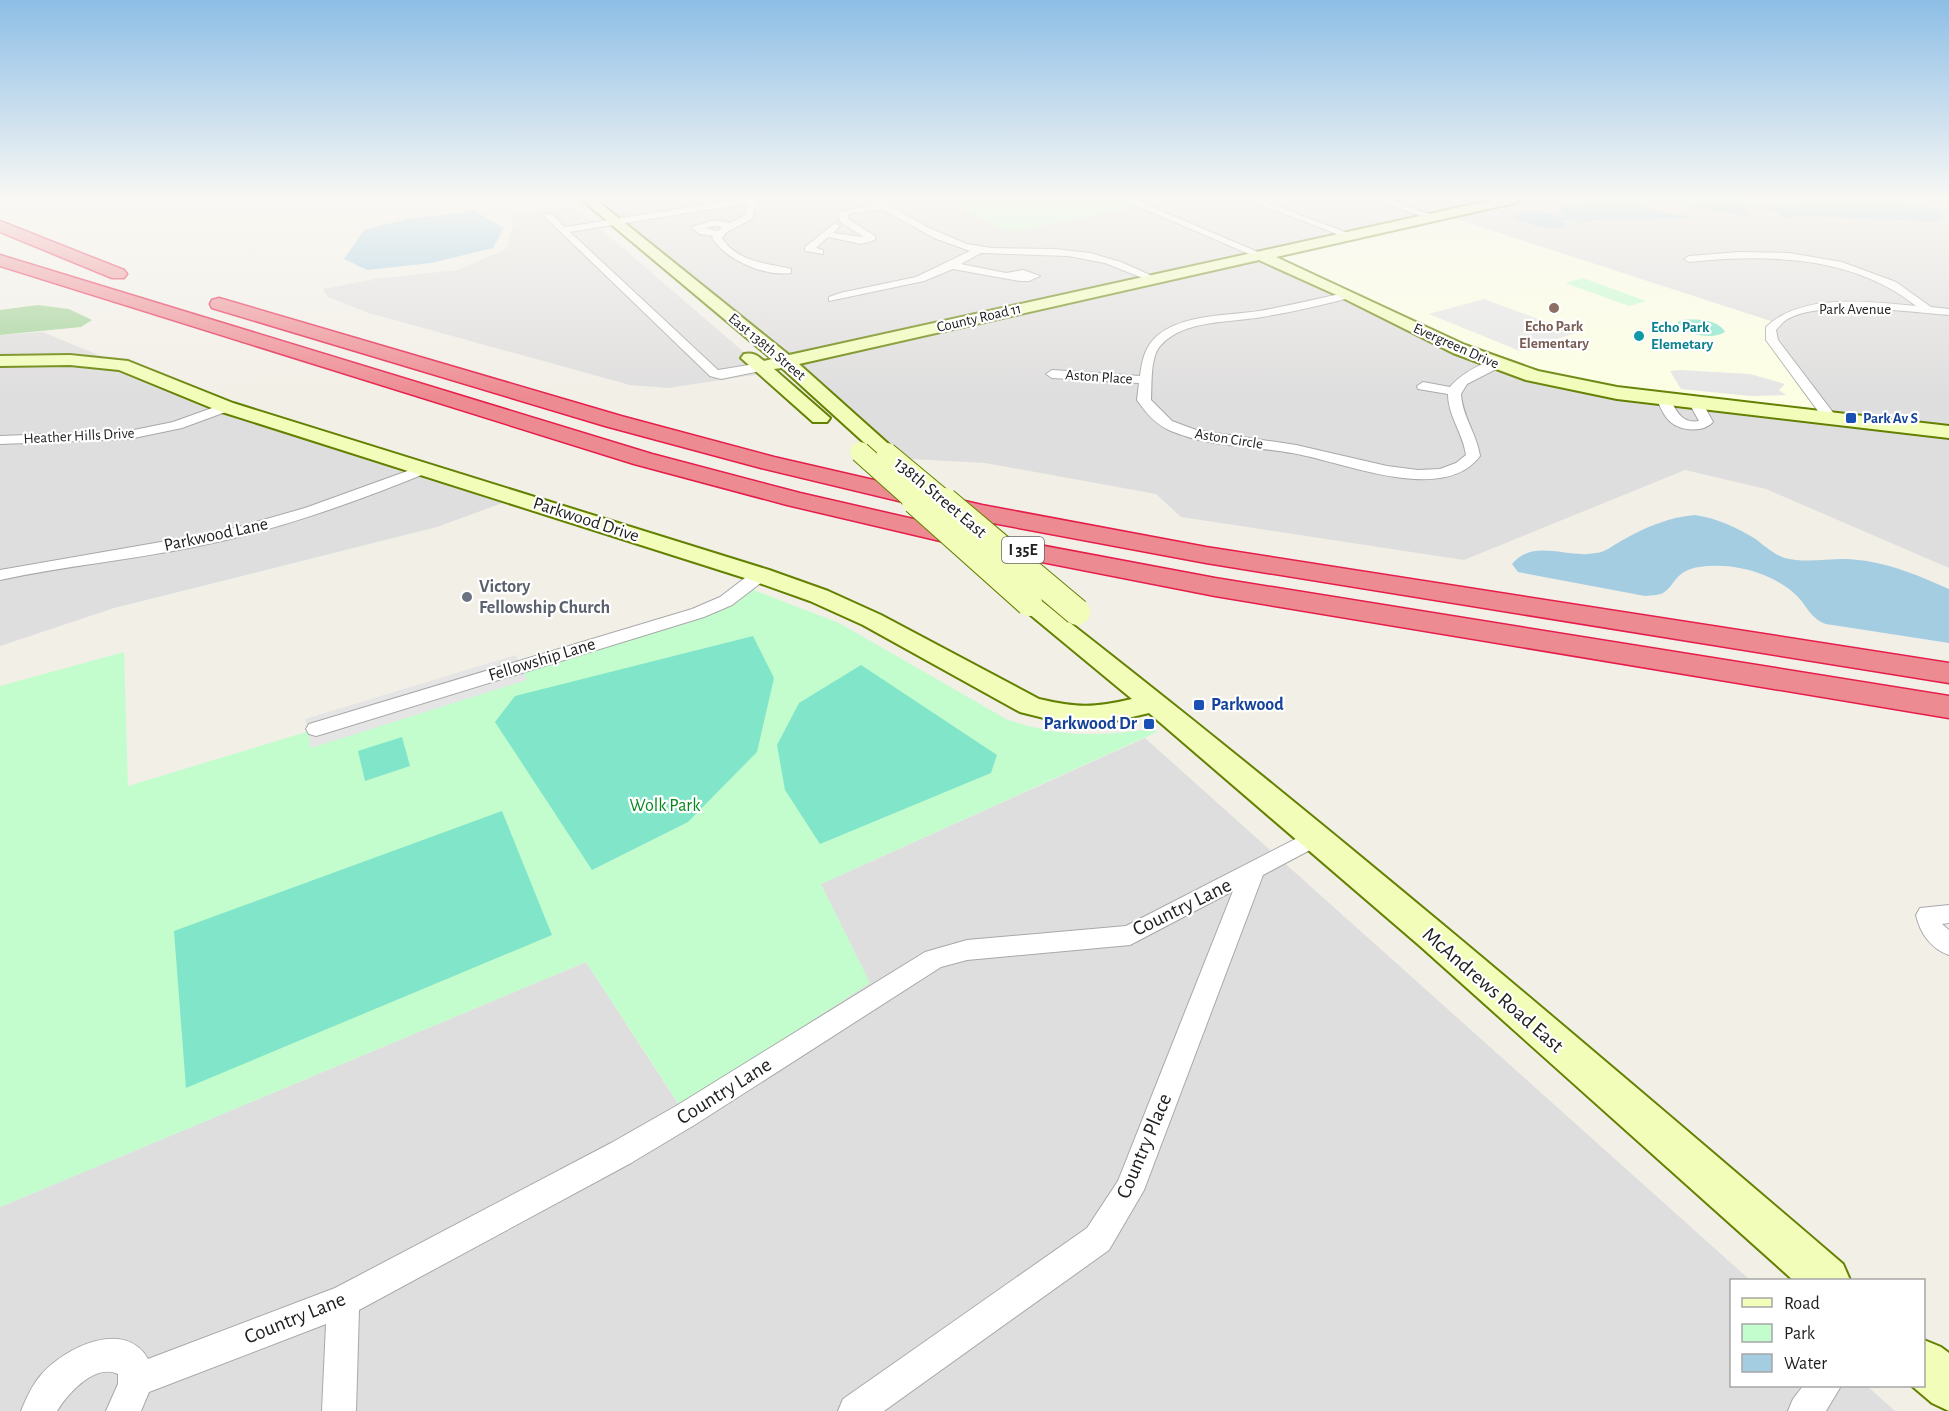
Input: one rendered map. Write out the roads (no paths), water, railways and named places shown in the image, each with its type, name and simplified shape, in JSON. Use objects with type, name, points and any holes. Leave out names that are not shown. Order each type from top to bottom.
[{"type":"highway","name":"I 35E","points":[[23,265],[118,285],[770,463],[982,513],[1206,555],[1949,673]]},
{"type":"highway","name":"I 35E","points":[[65,265],[118,285],[643,459],[796,500],[970,540],[1215,586],[1949,707]]},
{"type":"highway","points":[[78,265],[118,285]]},
{"type":"highway","points":[[0,268],[118,285]]},
{"type":"street","points":[[600,265],[714,373],[721,375],[761,367]]},
{"type":"street","name":"East 138th Street","points":[[668,265],[786,362],[887,453]]},
{"type":"street","points":[[764,265],[787,271]]},
{"type":"street","points":[[833,299],[920,279],[952,265],[973,272],[1010,275]]},
{"type":"street","points":[[1122,265],[1154,279]]},
{"type":"street","name":"County Road 11","points":[[761,367],[1217,265]]},
{"type":"street","name":"Evergreen Drive","points":[[1282,265],[1349,295],[1458,350],[1496,364],[1578,387],[1664,400],[1949,432]]},
{"type":"street","points":[[1837,265],[1886,281],[1902,289],[1928,310]]},
{"type":"street","name":"Aston Circle","points":[[1349,295],[1270,313],[1204,322],[1176,330],[1162,337],[1152,347],[1144,400],[1160,420],[1178,429],[1208,437],[1296,449],[1388,471],[1416,474],[1453,470],[1466,464],[1473,456],[1473,447],[1453,405],[1454,391]]},
{"type":"street","name":"Park Avenue","points":[[1831,418],[1772,340],[1770,329],[1775,320],[1795,311],[1827,306],[1949,312]]},
{"type":"street","name":"East 138th Street","points":[[737,347],[860,452]]},
{"type":"street","name":"Parkwood Drive","points":[[0,361],[70,360],[122,365],[226,407],[760,575],[819,596],[872,620],[1030,706],[1064,714],[1098,716],[1156,702]]},
{"type":"street","points":[[1423,386],[1454,391],[1466,378],[1496,364]]},
{"type":"street","name":"Aston Place","points":[[1052,374],[1146,380]]},
{"type":"street","name":"Heather Hills Drive","points":[[0,440],[129,435],[177,425],[226,407]]},
{"type":"street","name":"138th Street East","points":[[860,452],[1029,603]]},
{"type":"street","name":"138th Street East","points":[[887,453],[1077,612]]},
{"type":"street","name":"Parkwood Lane","points":[[0,575],[193,542],[262,527],[344,502],[424,470]]},
{"type":"street","name":"Fellowship Lane","points":[[316,729],[698,613],[726,601],[760,575]]},
{"type":"street","name":"McAndrews Road East","points":[[1029,603],[1156,702],[1317,836],[1825,1279]]},
{"type":"street","name":"McAndrews Road East","points":[[1077,612],[1156,702]]},
{"type":"street","name":"Country Lane","points":[[136,1380],[343,1301],[686,1116],[934,959],[967,950],[1130,935],[1252,873],[1317,836]]},
{"type":"street","name":"Country Place","points":[[855,1411],[1098,1239],[1129,1190],[1252,873]]},
{"type":"street","points":[[1949,914],[1928,915],[1931,928],[1949,945]]},
{"type":"street","points":[[339,1411],[343,1301]]},
{"type":"street","points":[[38,1411],[50,1390],[63,1375],[81,1362],[99,1355],[119,1354],[126,1356],[136,1370],[136,1380],[123,1411]]},
{"type":"street","points":[[1925,1366],[1949,1386]]},
{"type":"street","points":[[1805,1411],[1823,1387]]},
{"type":"water","points":[[356,265],[414,265],[367,270]]},
{"type":"water","points":[[1695,515],[1711,518],[1733,527],[1785,558],[1807,561],[1844,559],[1872,562],[1911,573],[1949,589],[1949,643],[1826,624],[1813,616],[1797,596],[1776,581],[1738,568],[1711,566],[1691,569],[1680,575],[1663,593],[1645,596],[1518,572],[1512,564],[1530,552],[1585,554],[1600,552],[1657,524]]},
{"type":"place","name":"Echo Park Elementary","points":[[1554,308]]},
{"type":"place","name":"Echo Park Elemetary","points":[[1639,336]]},
{"type":"place","name":"Park Av S","points":[[1851,418]]},
{"type":"place","name":"Victory Fellowship Church","points":[[467,597]]},
{"type":"place","name":"Parkwood","points":[[1199,705]]},
{"type":"place","name":"Parkwood Dr","points":[[1149,724]]},
{"type":"park label","name":"Wolk Park","points":[[665,806]]}]
